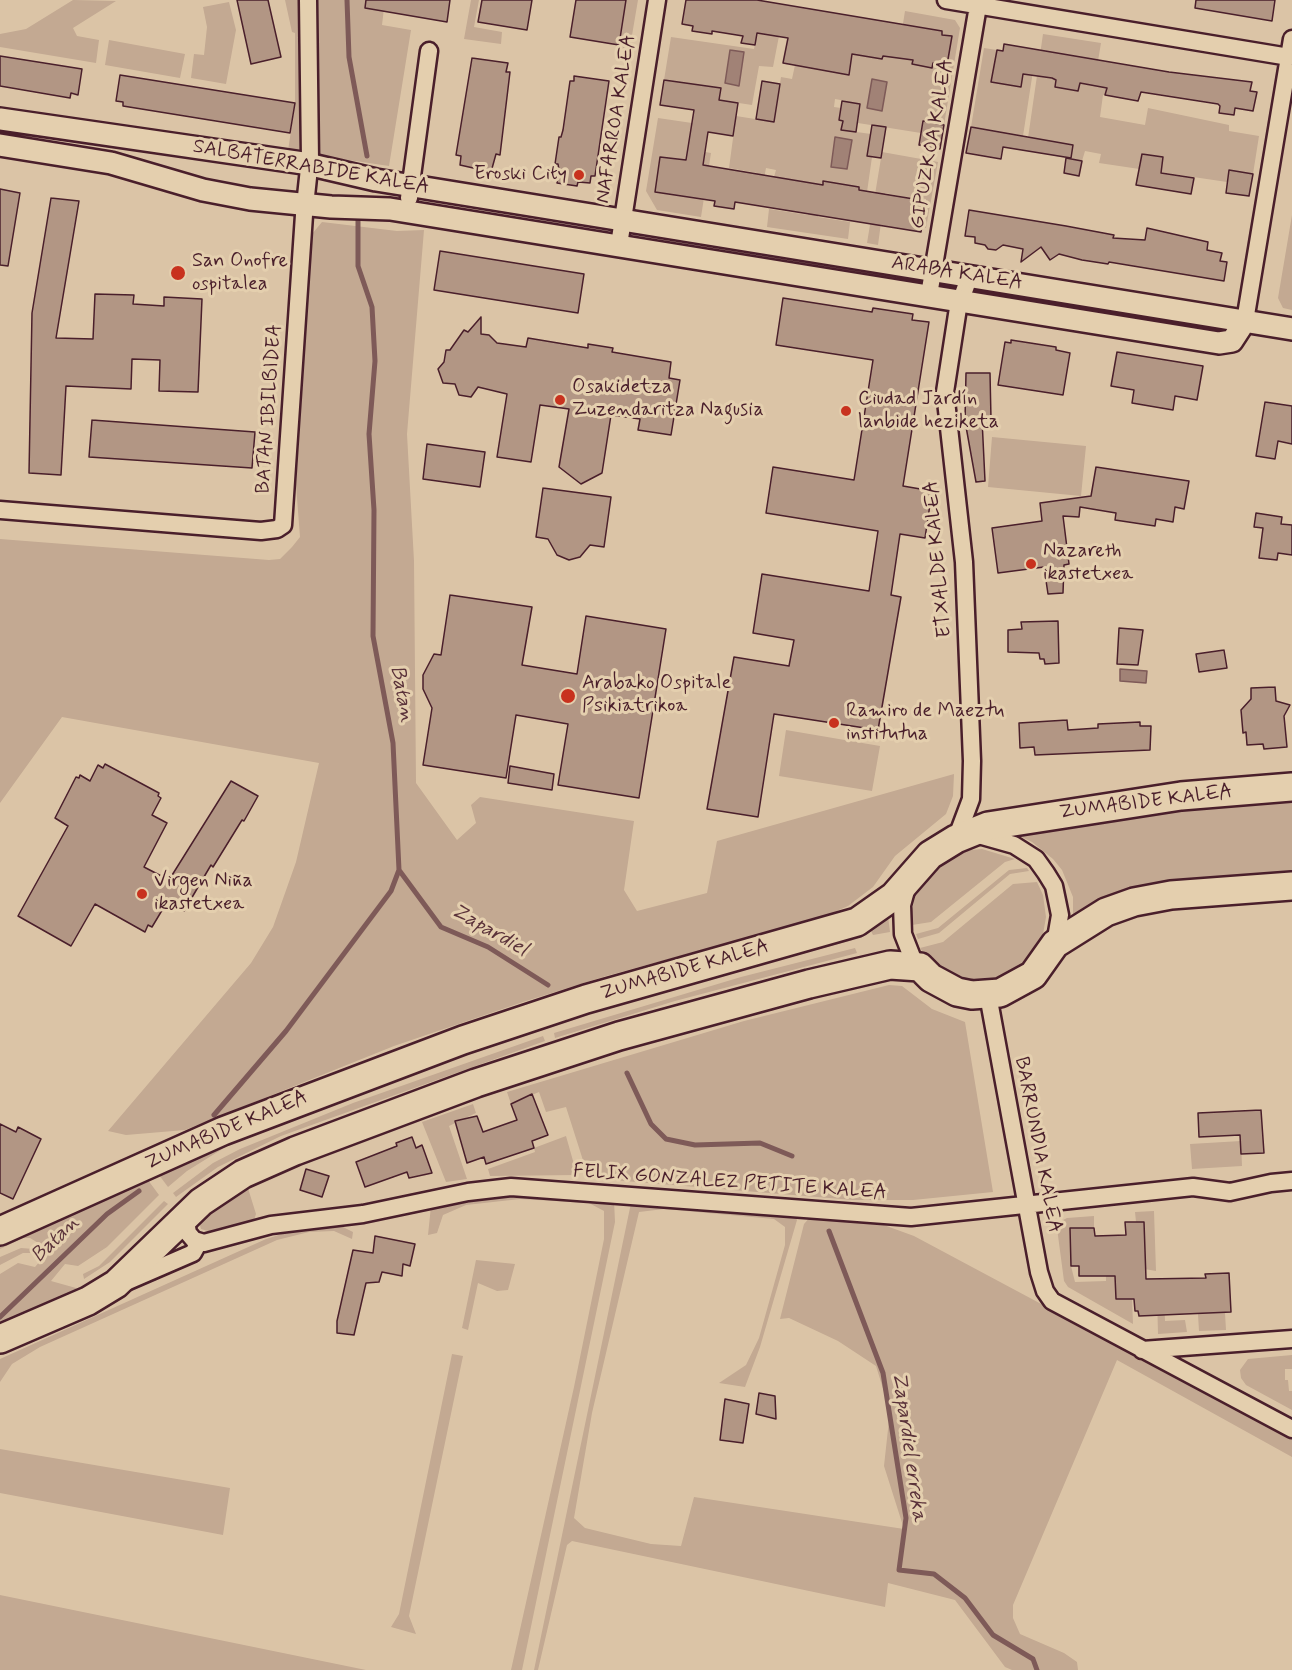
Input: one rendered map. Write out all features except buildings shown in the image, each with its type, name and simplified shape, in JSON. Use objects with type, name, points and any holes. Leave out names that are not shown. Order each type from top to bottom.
[{"type":"main road","name":"ZUMABIDE KALEA","points":[[0,1231],[223,1131],[463,1040],[606,993],[857,922],[881,908],[930,855],[963,836],[1005,823],[1126,803],[1292,787]]},
{"type":"main road","points":[[0,1339],[88,1301],[116,1284],[185,1216],[219,1188],[267,1162],[476,1083],[619,1036],[809,984],[890,965],[920,967],[930,978],[957,992],[988,995],[1012,988],[1033,975],[1055,944],[1106,912],[1134,902],[1171,895],[1292,886]]},
{"type":"street","name":"BATAN IBILBIDEA","points":[[0,510],[261,531],[277,529],[283,525],[309,165],[308,0]]},
{"type":"street","name":"NAFARROA KALEA","points":[[619,245],[657,0]]},
{"type":"street","points":[[946,0],[979,2],[1289,57]]},
{"type":"street","name":"GIPUZKOA KALEA","points":[[929,295],[979,2]]},
{"type":"street","points":[[1242,327],[1292,39]]},
{"type":"street","points":[[410,192],[429,51]]},
{"type":"street","name":"SALBATERRABIDE KALEA","points":[[0,119],[309,165],[410,192],[623,219]]},
{"type":"street","name":"SALBATERRABIDE KALEA","points":[[0,145],[111,163],[223,194],[305,205],[390,209],[619,245]]},
{"type":"street","name":"ARABA KALEA","points":[[623,219],[970,275],[1242,327],[1292,329]]},
{"type":"street","name":"ARABA KALEA","points":[[619,245],[1219,343],[1232,341],[1242,327]]},
{"type":"street","name":"ETXALDE KALEA","points":[[963,836],[972,783],[964,561],[945,392],[960,300],[970,275]]},
{"type":"street","points":[[963,836],[1014,844],[1041,866],[1058,900],[1060,915],[1055,944]]},
{"type":"street","points":[[911,878],[905,891],[901,920],[905,940],[920,967]]},
{"type":"street","name":"BARRUNDIA KALEA","points":[[988,995],[1039,1272],[1045,1291],[1052,1301],[1142,1350]]},
{"type":"street","name":"FELIX GONZALEZ PETITE KALEA","points":[[199,1242],[212,1242],[271,1225],[363,1214],[468,1192],[511,1187],[911,1217],[1193,1187],[1230,1192],[1292,1181]]},
{"type":"street","points":[[116,1284],[133,1280],[193,1252],[199,1242],[188,1233],[185,1216]]},
{"type":"street","points":[[1142,1350],[1292,1339]]},
{"type":"street","points":[[1142,1350],[1292,1429]]},
{"type":"shaded area","points":[[73,0],[116,1],[73,28],[77,36],[99,40],[96,63],[0,47],[0,34],[26,29]]},
{"type":"shaded area","points":[[285,0],[385,0],[382,25],[411,30],[389,166],[288,151],[295,103],[295,33],[292,32]]},
{"type":"shaded area","points":[[471,0],[479,0],[474,27],[502,32],[501,44],[464,39]]},
{"type":"shaded area","points":[[626,0],[638,0],[629,53],[618,51]]},
{"type":"shaded area","points":[[229,2],[236,30],[226,84],[191,78],[194,54],[204,55],[207,27],[203,7]]},
{"type":"shaded area","points":[[905,11],[955,20],[960,28],[944,125],[924,121],[921,133],[858,123],[860,104],[851,102],[850,108],[845,108],[846,101],[835,99],[834,107],[841,108],[842,130],[871,134],[868,156],[872,157],[866,199],[857,198],[859,187],[823,182],[818,217],[850,222],[848,239],[767,227],[769,209],[808,215],[813,183],[774,177],[776,170],[766,168],[762,190],[755,189],[757,173],[729,168],[736,116],[774,122],[781,77],[792,79],[795,65],[833,72],[840,52],[882,59],[883,54],[898,55]]},
{"type":"shaded area","points":[[757,33],[779,36],[773,67],[759,66],[752,105],[719,100],[720,88],[664,80],[671,37],[754,49]]},
{"type":"shaded area","points":[[1043,34],[1101,43],[1094,85],[1107,88],[1103,95],[1100,117],[1145,125],[1148,108],[1229,125],[1229,131],[1259,136],[1253,174],[1229,170],[1227,182],[1099,163],[1101,154],[1085,151],[1082,161],[1050,155],[1052,142],[1028,138]]},
{"type":"shaded area","points":[[109,40],[185,54],[180,78],[105,65]]},
{"type":"shaded area","points":[[984,48],[997,50],[991,81],[1021,87],[1023,74],[1033,71],[1023,136],[971,127]]},
{"type":"shaded area","points":[[730,50],[744,52],[739,86],[725,83]]},
{"type":"shaded area","points":[[872,79],[887,82],[882,111],[867,108]]},
{"type":"shaded area","points":[[658,118],[692,123],[688,149],[711,153],[701,217],[657,210],[646,191]]},
{"type":"shaded area","points":[[835,137],[852,140],[847,169],[831,167]]},
{"type":"shaded area","points":[[882,152],[938,162],[926,228],[922,227],[926,199],[920,198],[919,200],[885,193],[878,245],[867,243]]},
{"type":"shaded area","points":[[1292,215],[1292,310],[1283,308],[1278,298]]},
{"type":"shaded area","points":[[322,222],[397,231],[424,230],[407,434],[414,561],[416,783],[457,840],[476,823],[471,805],[480,797],[634,821],[624,890],[637,911],[707,893],[717,841],[954,774],[953,796],[946,814],[895,856],[873,887],[848,906],[821,918],[606,976],[523,1002],[394,1046],[185,1130],[126,1135],[108,1131],[251,963],[273,927],[296,862],[319,763],[62,717],[0,803],[0,539],[280,559],[300,537],[296,485],[312,234]]},
{"type":"shaded area","points":[[992,437],[1086,446],[1081,496],[988,487]]},
{"type":"shaded area","points":[[1120,669],[1147,671],[1146,683],[1120,681]]},
{"type":"shaded area","points":[[786,730],[880,746],[872,791],[779,776]]},
{"type":"shaded area","points":[[1292,797],[1292,879],[1073,925],[1073,897],[1062,870],[1053,859],[1032,842],[1011,832],[1192,804]]},
{"type":"shaded area","points":[[982,849],[1015,859],[1005,862],[931,922],[912,925],[916,891],[942,860],[961,851]]},
{"type":"shaded area","points":[[1027,868],[1029,871],[1010,874],[939,933],[918,939],[916,934],[938,928],[1009,870]]},
{"type":"shaded area","points":[[1037,882],[1043,895],[1046,917],[1042,940],[1030,959],[1013,974],[991,982],[969,983],[947,975],[929,961],[920,948],[943,942],[1013,884]]},
{"type":"shaded area","points":[[888,916],[890,932],[873,935],[869,927]]},
{"type":"shaded area","points":[[850,935],[853,940],[624,1002],[370,1087],[232,1143],[187,1171],[168,1187],[156,1171],[357,1089],[503,1037],[634,996]]},
{"type":"shaded area","points":[[855,948],[857,953],[675,1001],[555,1038],[554,1033],[741,977]]},
{"type":"shaded area","points":[[889,985],[902,986],[932,1009],[965,1022],[993,1192],[913,1200],[853,1200],[601,1179],[588,1176],[566,1107],[546,1112],[539,1092],[511,1104],[507,1092],[744,1021]]},
{"type":"shaded area","points":[[543,1036],[545,1041],[281,1136],[218,1167],[176,1197],[173,1193],[213,1163],[240,1149],[353,1103]]},
{"type":"shaded area","points":[[473,1104],[476,1113],[449,1126],[467,1179],[446,1182],[422,1122]]},
{"type":"shaded area","points":[[566,1136],[577,1175],[490,1176],[488,1169],[535,1152],[534,1148]]},
{"type":"shaded area","points":[[1241,1141],[1242,1166],[1192,1169],[1190,1144]]},
{"type":"shaded area","points":[[145,1176],[159,1195],[107,1247],[78,1266],[65,1264],[51,1281],[76,1288],[81,1297],[0,1331],[0,1274],[18,1263],[35,1267],[41,1260],[31,1253],[23,1253],[0,1265],[0,1257],[21,1248],[34,1249],[45,1256],[50,1250],[30,1238],[23,1238],[0,1249],[0,1243]]},
{"type":"shaded area","points":[[247,1185],[256,1214],[254,1220],[215,1233],[201,1229],[198,1219]]},
{"type":"shaded area","points":[[515,1193],[614,1200],[615,1222],[522,1670],[511,1670],[574,1387],[604,1239],[604,1211],[589,1203],[520,1199],[466,1205],[443,1215],[437,1233],[428,1235],[431,1206]]},
{"type":"shaded area","points":[[164,1201],[168,1204],[110,1262],[84,1279],[83,1274],[99,1266]]},
{"type":"shaded area","points":[[631,1203],[793,1212],[797,1220],[760,1347],[745,1387],[719,1383],[746,1365],[759,1338],[785,1245],[785,1227],[774,1219],[664,1209],[639,1212],[592,1413],[574,1518],[585,1528],[651,1544],[681,1546],[694,1497],[904,1529],[884,1466],[890,1411],[876,1366],[838,1341],[789,1318],[780,1319],[804,1224],[812,1215],[870,1220],[914,1236],[1292,1438],[1292,1457],[1117,1360],[1013,1605],[1013,1618],[1020,1634],[1064,1653],[1077,1662],[1078,1670],[1012,1670],[1005,1667],[955,1600],[888,1583],[885,1607],[572,1541],[567,1545],[538,1670],[534,1670]]},
{"type":"shaded area","points":[[1154,1211],[1156,1271],[1115,1264],[1116,1299],[1132,1299],[1133,1324],[1068,1287],[1064,1281],[1057,1228],[1061,1221],[1067,1218],[1094,1216],[1094,1228],[1070,1228],[1071,1266],[1075,1282],[1106,1281],[1105,1239],[1145,1255],[1144,1222],[1136,1222],[1135,1212]]},
{"type":"shaded area","points":[[324,1227],[343,1227],[353,1232],[352,1239],[334,1231],[309,1232],[277,1240],[40,1347],[12,1364],[0,1382],[0,1359],[266,1239],[285,1233]]},
{"type":"shaded area","points":[[476,1260],[515,1264],[508,1290],[497,1291],[478,1283],[468,1330],[462,1328]]},
{"type":"shaded area","points":[[1164,1295],[1165,1321],[1185,1320],[1187,1332],[1158,1334],[1157,1296]]},
{"type":"shaded area","points":[[1207,1297],[1208,1313],[1225,1313],[1226,1330],[1199,1331],[1197,1298]]},
{"type":"shaded area","points":[[452,1354],[463,1356],[409,1616],[416,1634],[391,1627],[399,1614]]},
{"type":"shaded area","points":[[1292,1355],[1292,1369],[1285,1369],[1285,1380],[1288,1380],[1289,1391],[1292,1391],[1292,1410],[1246,1385],[1241,1378],[1240,1370],[1248,1359]]},
{"type":"shaded area","points":[[0,1449],[230,1488],[223,1535],[0,1493]]},
{"type":"shaded area","points":[[0,1595],[366,1670],[0,1670]]},
{"type":"waterway","points":[[347,0],[349,57],[367,156]]},
{"type":"waterway","name":"Batan","points":[[214,1115],[286,1031],[391,891],[399,870],[393,743],[373,636],[374,510],[369,434],[375,361],[372,307],[358,266],[358,219]]},
{"type":"waterway","name":"Zapardiel","points":[[399,870],[441,927],[488,947],[548,985]]},
{"type":"waterway","name":"Zapardiel","points":[[627,1073],[651,1124],[666,1139],[695,1145],[760,1143],[792,1156]]},
{"type":"waterway","name":"Batan","points":[[0,1317],[107,1214],[139,1191]]},
{"type":"waterway","name":"Zapardiel erreka","points":[[829,1231],[883,1373],[906,1518],[899,1570],[934,1574],[965,1598],[993,1635],[1033,1659],[1037,1670]]},
{"type":"place","name":"Eroski City","points":[[579,175]]},
{"type":"place","name":"San Onofre ospitalea","points":[[178,273]]},
{"type":"place","name":"Osakidetza Zuzendaritza Nagusia","points":[[560,400]]},
{"type":"place","name":"Ciudad Jardín lanbide heziketa","points":[[846,411]]},
{"type":"place","name":"Nazareth ikastetxea","points":[[1031,564]]},
{"type":"place","name":"Arabako Ospitale Psikiatrikoa","points":[[568,696]]},
{"type":"place","name":"Ramiro de Maeztu institutua","points":[[834,723]]},
{"type":"place","name":"Virgen Niña ikastetxea","points":[[142,894]]}]
